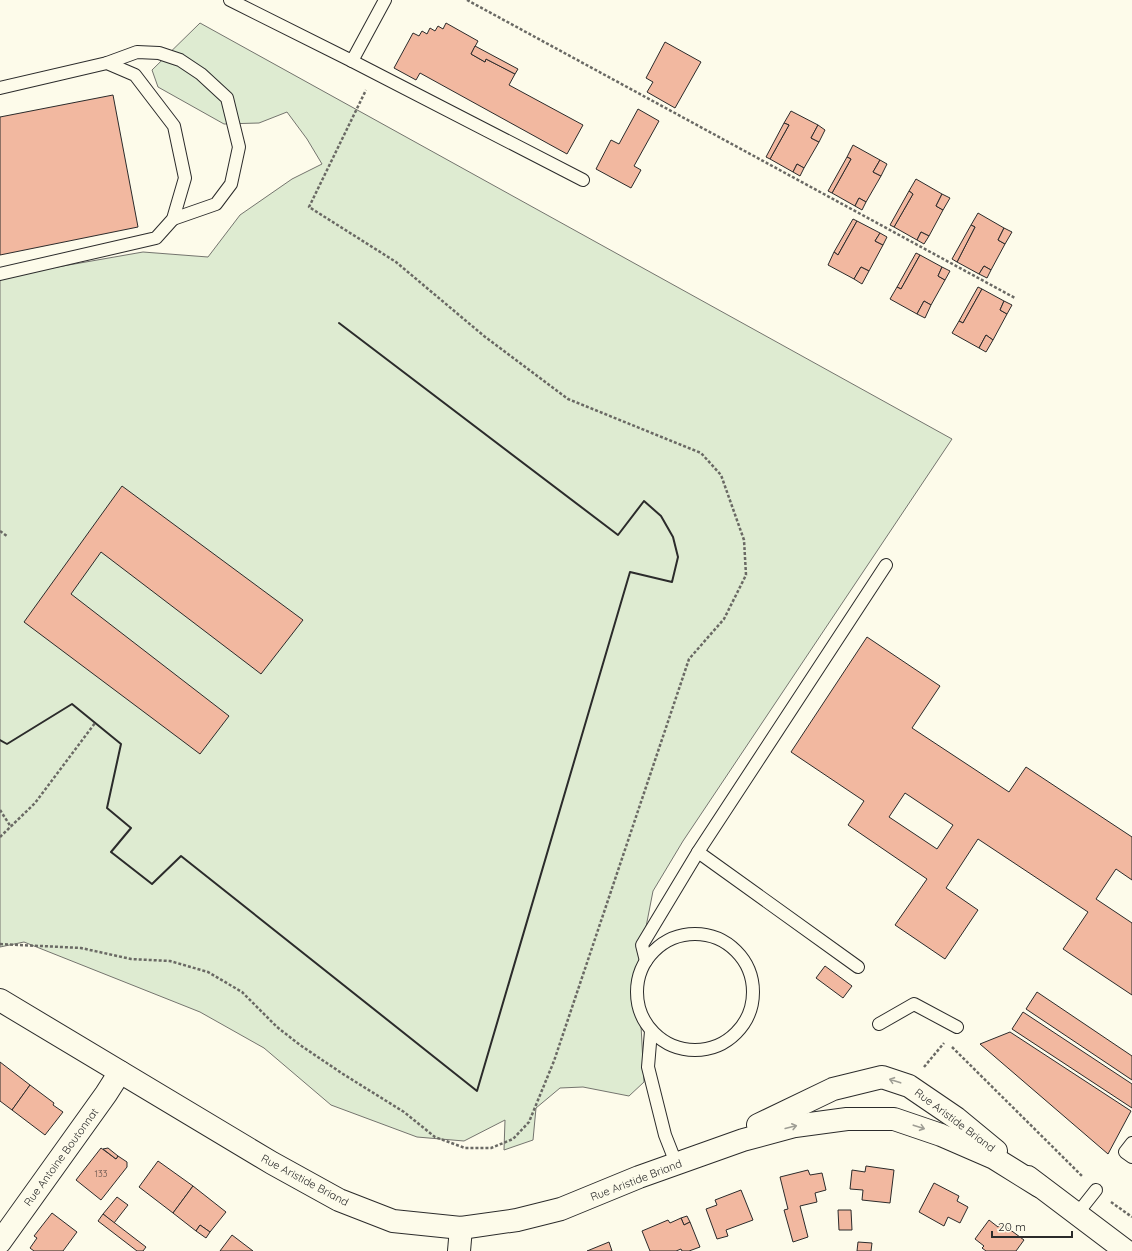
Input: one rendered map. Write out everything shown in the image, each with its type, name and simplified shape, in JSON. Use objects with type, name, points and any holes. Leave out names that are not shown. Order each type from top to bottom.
[{"type":"street","name":"Rue Aristide Briand","points":[[0,1000],[272,1163],[339,1200],[393,1221],[461,1228],[517,1220],[561,1209],[639,1176],[743,1140],[795,1126],[847,1119],[894,1119],[941,1135],[994,1158],[1039,1186]]},
{"type":"street","name":"Rue Antoine Boutonnat","points":[[0,1242],[102,1100],[120,1072]]},
{"type":"street","name":"Rue Aristide Briand","points":[[682,1162],[833,1089],[882,1077],[909,1086],[956,1118],[1039,1186],[1126,1251]]},
{"type":"street","points":[[459,1251],[461,1228]]},
{"type":"lane","points":[[230,0],[583,180]]},
{"type":"lane","points":[[352,61],[385,0]]},
{"type":"lane","points":[[0,88],[107,63],[138,52],[159,52],[180,60],[201,74],[227,98],[238,147],[231,184],[216,204],[173,218]]},
{"type":"lane","points":[[0,274],[156,238],[173,218],[185,178],[174,126],[135,74],[107,63]]},
{"type":"lane","points":[[646,961],[642,945],[698,852],[886,565]]},
{"type":"lane","points":[[698,852],[858,966]]},
{"type":"lane","points":[[697,934],[712,937],[726,943],[738,953],[752,980],[753,995],[750,1010],[744,1024],[734,1035],[721,1044],[707,1049],[692,1050],[677,1048],[663,1041],[651,1031],[643,1019],[638,1004],[636,989],[639,974],[655,949],[668,940],[682,935],[697,934]]},
{"type":"lane","points":[[880,1024],[914,1004],[957,1028]]},
{"type":"lane","points":[[651,1031],[648,1067],[665,1135],[682,1162]]},
{"type":"lane","points":[[1132,1143],[1125,1152],[1132,1157]]},
{"type":"lane","points":[[1077,1214],[1096,1190]]},
{"type":"path","points":[[467,0],[1015,298]]},
{"type":"path","points":[[0,944],[81,948],[131,959],[170,960],[208,972],[242,992],[277,1027],[300,1045],[404,1112],[435,1137],[465,1148],[490,1148],[513,1139],[529,1122],[554,1061],[689,659],[724,619],[746,575],[744,540],[721,475],[701,453],[568,399],[484,336],[396,262],[309,207],[374,73]]},
{"type":"path","points":[[0,531],[7,536]]},
{"type":"path","points":[[0,837],[35,803],[95,723]]},
{"type":"path","points":[[0,810],[11,827]]},
{"type":"path","points":[[957,1028],[946,1041],[1096,1190],[1132,1217]]},
{"type":"green space","points":[[200,23],[952,439],[683,841],[653,891],[638,968],[644,1082],[629,1096],[583,1087],[560,1088],[536,1108],[533,1140],[504,1150],[505,1120],[464,1141],[417,1137],[331,1105],[264,1048],[200,1012],[24,942],[0,947],[0,277],[143,252],[208,257],[240,215],[292,179],[322,164],[307,139],[287,112],[259,123],[224,124],[158,87],[152,70]]},
{"type":"building","points":[[446,23],[478,41],[471,54],[485,62],[486,59],[515,74],[509,85],[583,125],[567,154],[420,73],[416,80],[394,68],[413,33],[419,36],[422,31],[427,34],[430,28],[435,31],[438,26],[443,29]]},
{"type":"building","points":[[665,42],[701,62],[675,108],[647,92],[653,82],[646,78]]},
{"type":"building","points":[[475,46],[518,69],[515,74],[486,59],[485,62],[471,54]]},
{"type":"building","points":[[113,95],[138,227],[0,255],[0,117]]},
{"type":"building","points":[[638,109],[659,121],[634,166],[641,170],[631,188],[596,169],[611,140],[619,144]]},
{"type":"building","points":[[791,111],[818,125],[811,138],[819,142],[804,168],[797,164],[793,172],[770,159],[789,125],[784,123]]},
{"type":"building","points":[[784,123],[789,125],[770,159],[766,157]]},
{"type":"building","points":[[818,125],[825,130],[819,142],[811,138]]},
{"type":"building","points":[[853,145],[880,160],[873,172],[881,176],[866,202],[859,198],[855,206],[832,193],[851,159],[847,157]]},
{"type":"building","points":[[847,157],[851,159],[832,193],[828,191]]},
{"type":"building","points":[[880,160],[887,164],[881,176],[873,172]]},
{"type":"building","points":[[797,164],[804,168],[800,176],[793,172]]},
{"type":"building","points":[[916,179],[942,194],[936,206],[943,210],[929,236],[921,232],[917,240],[894,227],[913,194],[909,191]]},
{"type":"building","points":[[909,191],[913,194],[894,227],[890,225]]},
{"type":"building","points":[[942,194],[950,198],[943,210],[936,206]]},
{"type":"building","points":[[859,198],[866,202],[862,210],[855,206]]},
{"type":"building","points":[[978,213],[1004,228],[998,240],[1005,244],[991,270],[984,266],[979,274],[957,262],[975,227],[971,225]]},
{"type":"building","points":[[853,219],[857,221],[838,255],[834,252]]},
{"type":"building","points":[[857,221],[880,233],[875,241],[883,245],[869,271],[861,267],[854,279],[828,265],[834,252],[838,255]]},
{"type":"building","points":[[971,225],[975,227],[957,262],[952,259]]},
{"type":"building","points":[[1004,228],[1012,232],[1005,244],[998,240]]},
{"type":"building","points":[[921,232],[929,236],[924,244],[917,240]]},
{"type":"building","points":[[880,233],[887,237],[883,245],[875,241]]},
{"type":"building","points":[[916,253],[920,255],[901,289],[897,287]]},
{"type":"building","points":[[920,255],[942,267],[938,276],[945,280],[931,305],[924,301],[917,314],[890,299],[897,287],[901,289]]},
{"type":"building","points":[[984,266],[991,270],[987,278],[979,274]]},
{"type":"building","points":[[861,267],[869,271],[862,284],[854,279]]},
{"type":"building","points":[[942,267],[950,271],[945,280],[938,276]]},
{"type":"building","points":[[978,287],[982,289],[963,323],[959,321]]},
{"type":"building","points":[[982,289],[1004,301],[1000,310],[1007,314],[993,340],[986,335],[979,348],[952,333],[959,321],[963,323]]},
{"type":"building","points":[[924,301],[931,305],[925,318],[917,314]]},
{"type":"building","points":[[1004,301],[1012,305],[1007,314],[1000,310]]},
{"type":"building","points":[[986,335],[993,340],[986,352],[979,348]]},
{"type":"building","points":[[122,486],[303,620],[261,674],[101,552],[71,594],[229,716],[200,754],[24,622]]},
{"type":"building","points":[[867,637],[940,686],[912,728],[1009,792],[1026,767],[1132,837],[1132,880],[1116,869],[1096,899],[1132,923],[1132,995],[1063,949],[1088,912],[978,839],[946,888],[978,910],[945,959],[895,925],[927,879],[848,825],[864,801],[791,752]],"holes":[[[905,793],[953,825],[937,849],[889,817]]]},
{"type":"building","points":[[825,966],[852,986],[843,998],[816,978]]},
{"type":"building","points":[[1037,992],[1132,1056],[1132,1080],[1026,1009]]},
{"type":"building","points":[[1023,1012],[1132,1084],[1132,1108],[1012,1029]]},
{"type":"building","points":[[1010,1032],[1131,1111],[1108,1154],[980,1044]]},
{"type":"building","points":[[0,1062],[30,1085],[12,1110],[0,1101]]},
{"type":"building","points":[[30,1085],[54,1103],[53,1105],[63,1112],[45,1135],[12,1110]]},
{"type":"building","points":[[101,1148],[116,1159],[118,1156],[127,1162],[127,1167],[101,1200],[76,1180]]},
{"type":"building","points":[[108,1148],[118,1156],[116,1159],[103,1149]]},
{"type":"building","points":[[158,1161],[193,1186],[173,1213],[139,1187]]},
{"type":"building","points":[[866,1166],[894,1170],[890,1203],[862,1200],[863,1190],[850,1189],[852,1170],[865,1172]]},
{"type":"building","points":[[808,1170],[810,1175],[822,1173],[826,1190],[815,1193],[817,1202],[800,1206],[808,1237],[793,1242],[784,1210],[788,1209],[780,1177]]},
{"type":"building","points":[[934,1183],[959,1196],[957,1201],[968,1207],[960,1223],[948,1217],[944,1226],[919,1212]]},
{"type":"building","points":[[193,1186],[226,1212],[210,1232],[200,1225],[196,1231],[173,1213]]},
{"type":"building","points":[[741,1190],[753,1220],[726,1230],[728,1236],[717,1239],[706,1209],[717,1205],[715,1200]]},
{"type":"building","points":[[117,1197],[128,1205],[114,1223],[103,1214]]},
{"type":"building","points":[[838,1210],[851,1210],[852,1230],[839,1230]]},
{"type":"building","points":[[52,1213],[77,1232],[63,1251],[34,1251],[30,1248],[37,1238],[34,1236]]},
{"type":"building","points":[[103,1214],[146,1247],[143,1251],[137,1251],[98,1221]]},
{"type":"building","points":[[687,1216],[690,1222],[684,1225],[681,1218]]},
{"type":"building","points":[[681,1218],[684,1225],[690,1222],[700,1247],[689,1251],[682,1251],[681,1249],[676,1251],[650,1251],[642,1231],[668,1220],[670,1223]]},
{"type":"building","points":[[989,1220],[998,1227],[1001,1223],[1024,1240],[1016,1251],[986,1251],[982,1248],[984,1246],[975,1239]]},
{"type":"building","points":[[200,1225],[210,1232],[206,1238],[196,1231]]},
{"type":"building","points":[[232,1235],[253,1251],[220,1251]]},
{"type":"building","points":[[609,1242],[612,1251],[587,1251]]},
{"type":"building","points":[[858,1242],[872,1243],[871,1251],[857,1251]]},
{"type":"wall","points":[[0,740],[7,744],[72,704],[121,744],[107,808],[131,828],[111,852],[152,884],[181,856],[477,1091],[630,572],[672,582],[678,557],[673,537],[661,516],[644,501],[618,535],[339,323]]}]
